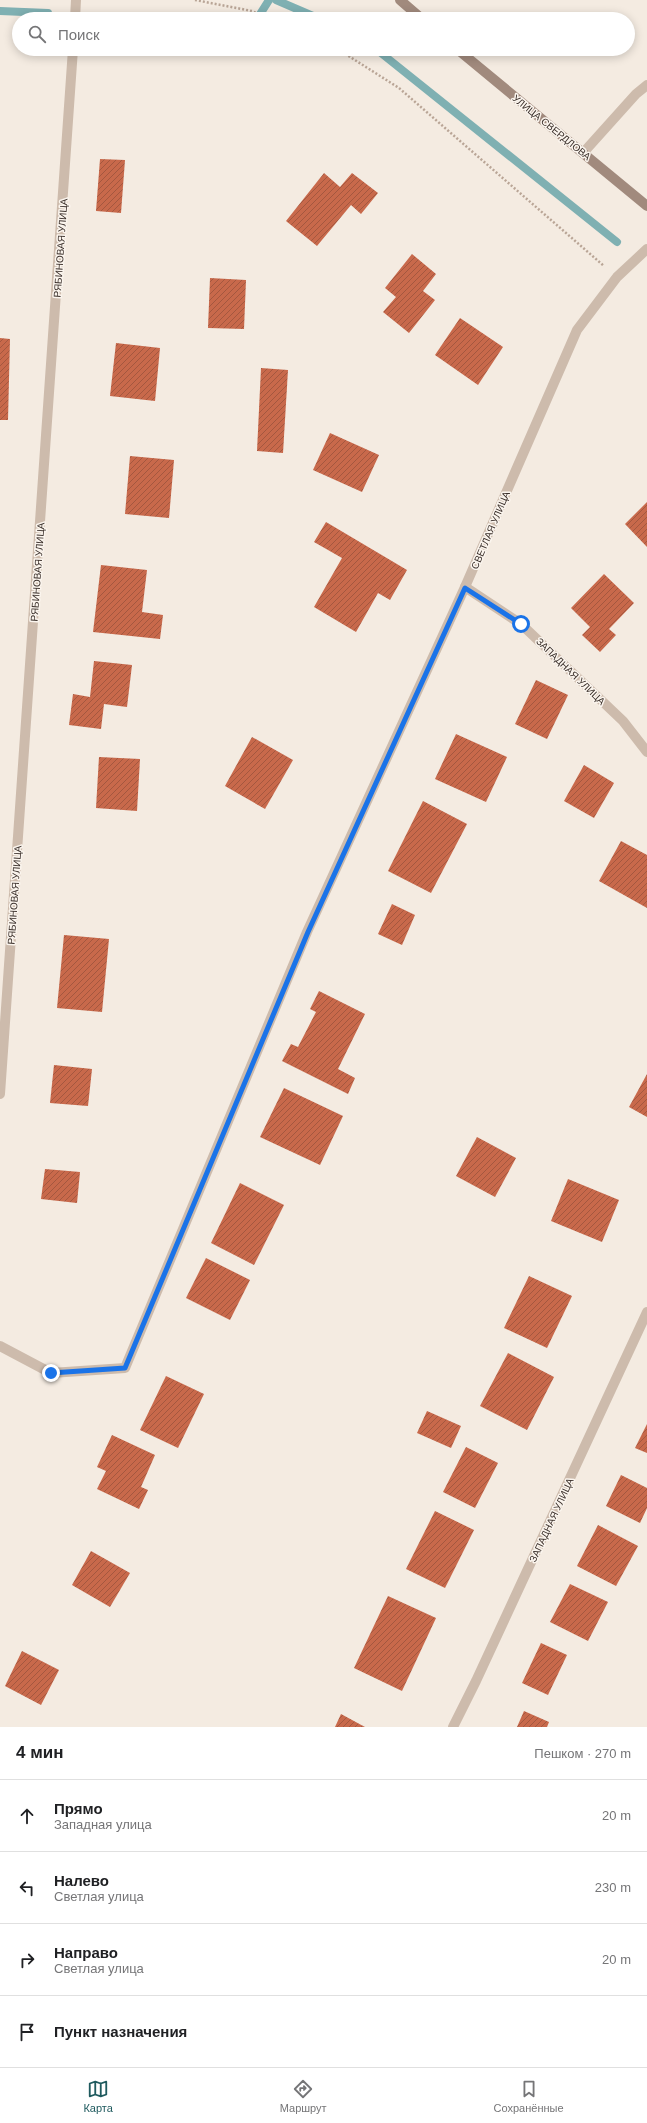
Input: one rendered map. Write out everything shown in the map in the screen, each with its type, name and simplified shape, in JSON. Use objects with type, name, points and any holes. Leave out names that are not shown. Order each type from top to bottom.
[{"type":"main road","points":[[400,0],[414,12]]},
{"type":"main road","name":"УЛИЦА СВЕРДЛОВА","points":[[465,56],[647,206]]},
{"type":"street","points":[[75,12],[76,0]]},
{"type":"street","name":"РЯБИНОВАЯ УЛИЦА","points":[[0,1094],[73,56]]},
{"type":"street","points":[[583,153],[636,94],[647,84]]},
{"type":"street","name":"СВЕТЛАЯ УЛИЦА","points":[[0,1346],[51,1373],[125,1368],[308,932],[465,588],[577,330],[617,277],[647,249]]},
{"type":"street","name":"ЗАПАДНАЯ УЛИЦА","points":[[465,588],[521,624],[623,721],[647,752]]},
{"type":"street","name":"ЗАПАДНАЯ УЛИЦА","points":[[453,1727],[480,1674],[647,1312]]},
{"type":"path","points":[[195,0],[254,12]]},
{"type":"path","points":[[349,56],[399,88],[617,277]]},
{"type":"building","points":[[100,159],[125,160],[121,213],[96,211]]},
{"type":"building","points":[[324,173],[340,187],[352,173],[378,193],[361,214],[351,205],[317,246],[286,221]]},
{"type":"building","points":[[412,254],[436,274],[423,291],[435,300],[409,333],[383,312],[396,297],[385,288]]},
{"type":"building","points":[[210,278],[246,280],[244,329],[208,328]]},
{"type":"building","points":[[460,318],[503,347],[478,385],[435,355]]},
{"type":"building","points":[[0,338],[10,339],[8,420],[0,420]]},
{"type":"building","points":[[116,343],[160,348],[155,401],[110,396]]},
{"type":"building","points":[[261,368],[288,370],[283,453],[257,451]]},
{"type":"building","points":[[330,433],[379,455],[362,492],[313,470]]},
{"type":"building","points":[[130,456],[174,460],[169,518],[125,514]]},
{"type":"building","points":[[647,502],[647,547],[625,524]]},
{"type":"building","points":[[326,522],[407,570],[390,600],[378,593],[356,632],[314,607],[342,558],[314,542]]},
{"type":"building","points":[[101,565],[147,570],[142,612],[163,615],[160,639],[93,632]]},
{"type":"building","points":[[604,574],[634,603],[609,629],[616,635],[600,652],[582,635],[590,627],[571,608]]},
{"type":"building","points":[[94,661],[132,665],[127,707],[104,704],[101,729],[69,725],[73,694],[90,697]]},
{"type":"building","points":[[536,680],[568,695],[547,739],[515,724]]},
{"type":"building","points":[[456,734],[507,757],[486,802],[435,779]]},
{"type":"building","points":[[252,737],[293,760],[265,809],[225,786]]},
{"type":"building","points":[[99,757],[140,759],[137,811],[96,808]]},
{"type":"building","points":[[584,765],[614,783],[594,818],[564,801]]},
{"type":"building","points":[[423,801],[467,824],[431,893],[388,871]]},
{"type":"building","points":[[621,841],[647,855],[647,908],[599,881]]},
{"type":"building","points":[[392,904],[415,915],[402,945],[378,934]]},
{"type":"building","points":[[64,935],[109,939],[102,1012],[57,1008]]},
{"type":"building","points":[[319,991],[365,1014],[338,1069],[355,1078],[348,1094],[282,1061],[291,1044],[298,1047],[316,1012],[310,1009]]},
{"type":"building","points":[[54,1065],[92,1069],[88,1106],[50,1103]]},
{"type":"building","points":[[647,1074],[647,1117],[629,1107]]},
{"type":"building","points":[[284,1088],[343,1116],[320,1165],[260,1137]]},
{"type":"building","points":[[477,1137],[516,1158],[495,1197],[456,1176]]},
{"type":"building","points":[[45,1169],[80,1172],[77,1203],[41,1199]]},
{"type":"building","points":[[568,1179],[619,1200],[602,1242],[551,1221]]},
{"type":"building","points":[[240,1183],[284,1205],[254,1265],[211,1243]]},
{"type":"building","points":[[206,1258],[250,1280],[230,1320],[186,1298]]},
{"type":"building","points":[[529,1276],[572,1296],[547,1348],[504,1328]]},
{"type":"building","points":[[508,1353],[554,1377],[527,1430],[480,1406]]},
{"type":"building","points":[[166,1376],[204,1394],[178,1448],[140,1430]]},
{"type":"building","points":[[427,1411],[461,1426],[451,1448],[417,1433]]},
{"type":"building","points":[[647,1424],[647,1453],[635,1448]]},
{"type":"building","points":[[112,1435],[155,1455],[141,1487],[148,1490],[139,1509],[97,1489],[106,1471],[97,1467]]},
{"type":"building","points":[[466,1447],[498,1463],[475,1508],[443,1492]]},
{"type":"building","points":[[621,1475],[647,1488],[647,1508],[640,1523],[606,1506]]},
{"type":"building","points":[[435,1511],[474,1530],[445,1588],[406,1569]]},
{"type":"building","points":[[598,1525],[638,1546],[616,1586],[577,1566]]},
{"type":"building","points":[[91,1551],[130,1573],[110,1607],[72,1585]]},
{"type":"building","points":[[570,1584],[608,1602],[588,1641],[550,1622]]},
{"type":"building","points":[[388,1596],[436,1618],[402,1691],[354,1668]]},
{"type":"building","points":[[541,1643],[567,1655],[548,1695],[522,1683]]},
{"type":"building","points":[[22,1651],[59,1670],[41,1705],[5,1686]]},
{"type":"building","points":[[524,1711],[549,1722],[547,1727],[517,1727]]},
{"type":"building","points":[[341,1714],[365,1727],[335,1727]]},
{"type":"waterway","points":[[261,12],[269,0]]},
{"type":"waterway","points":[[276,0],[304,12]]},
{"type":"waterway","points":[[0,11],[24,12]]},
{"type":"waterway","points":[[385,56],[617,242]]},
{"type":"route","points":[[51,1373],[125,1368],[308,932],[465,588],[521,624]]}]
